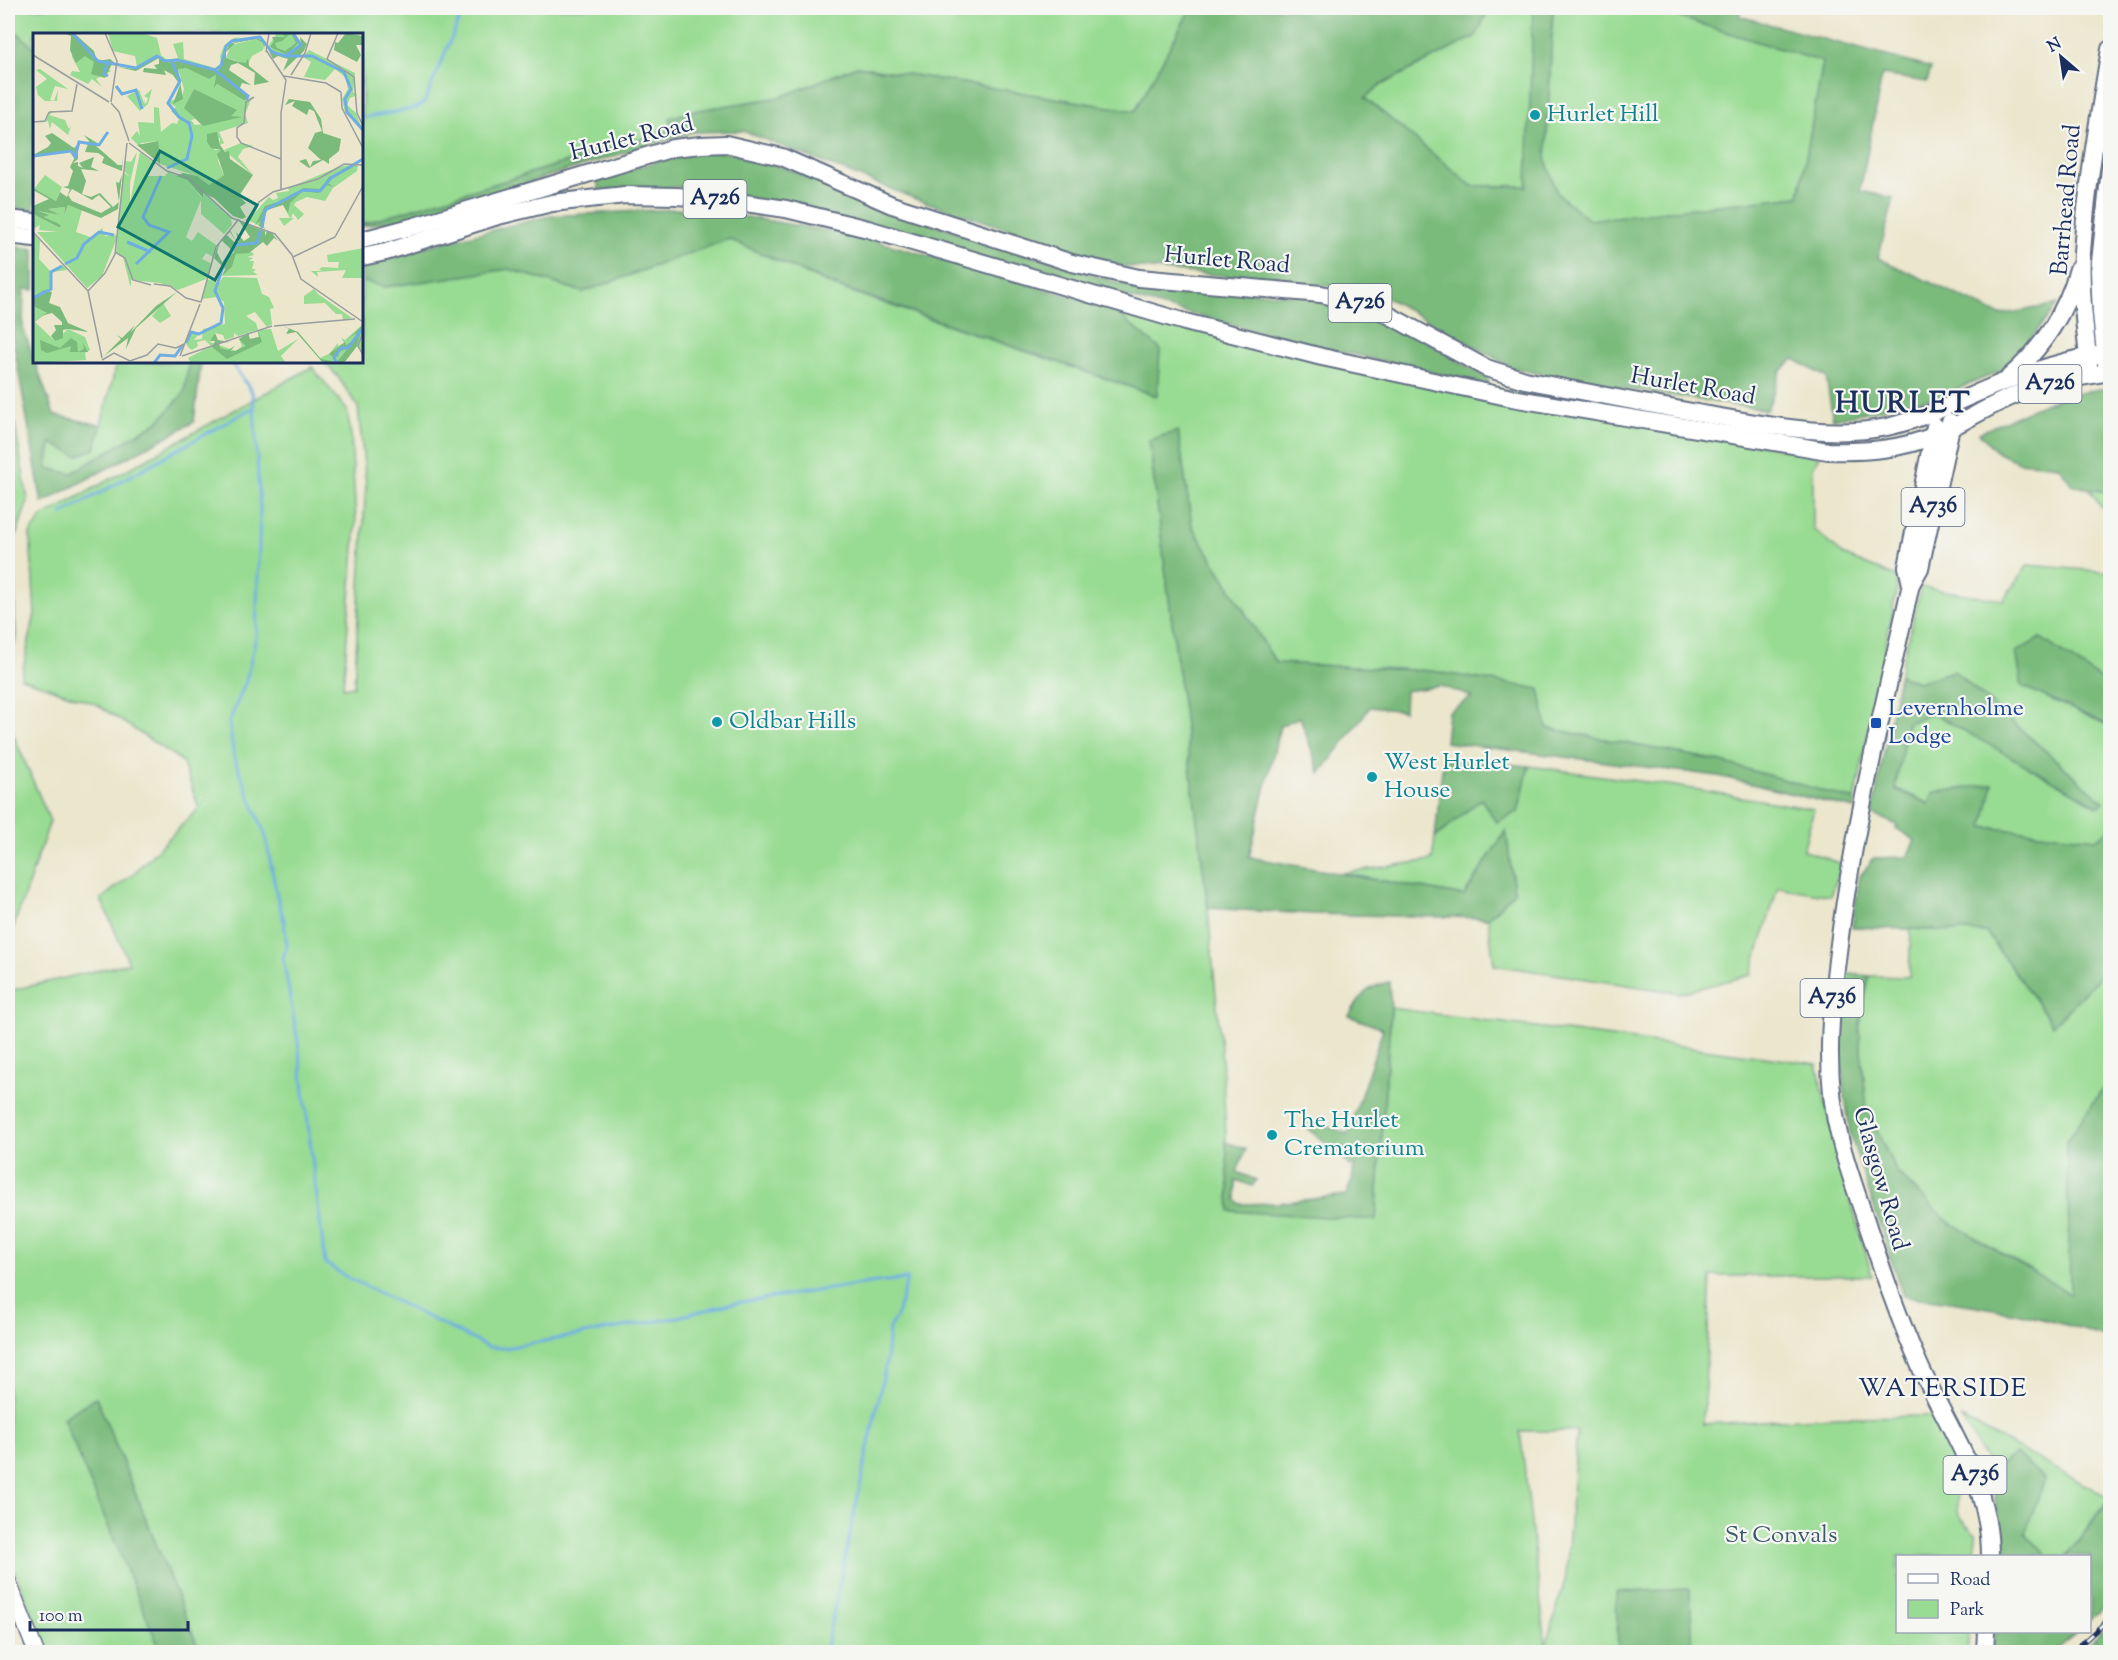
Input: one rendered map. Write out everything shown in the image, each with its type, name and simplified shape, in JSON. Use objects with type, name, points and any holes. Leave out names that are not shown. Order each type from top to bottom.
[{"type":"main road","name":"Barrhead Road","points":[[2109,373],[2108,353],[2091,274],[2082,253],[2110,49]]},
{"type":"main road","name":"Hurlet Road","points":[[363,240],[673,148],[726,144],[782,157],[892,205],[1072,263],[1139,278],[1321,294],[1372,306],[1486,368],[1524,380],[1745,421],[1820,432],[1870,430],[1904,423],[1942,410],[2001,383],[2048,366],[2088,356]]},
{"type":"main road","points":[[2093,161],[2110,162]]},
{"type":"main road","name":"Barrhead Road","points":[[2090,376],[2083,312],[2110,168]]},
{"type":"main road","name":"Hurlet Road","points":[[363,257],[386,252],[498,216],[552,203],[625,195],[726,200],[786,209],[868,229],[1239,336],[1322,357],[1512,398],[1828,451],[1873,451],[1897,447],[1935,436],[1996,403],[2043,385],[2090,376]]},
{"type":"main road","points":[[8,219],[33,222]]},
{"type":"main road","points":[[8,235],[33,238]]},
{"type":"main road","points":[[2001,383],[2033,353],[2065,308],[2074,285],[2082,253]]},
{"type":"main road","name":"A726","points":[[2088,356],[2108,353]]},
{"type":"main road","name":"A726","points":[[2090,376],[2109,373]]},
{"type":"main road","points":[[1942,410],[1951,428]]},
{"type":"main road","name":"Glasgow Road","points":[[1911,584],[1907,567],[1942,410]]},
{"type":"main road","name":"Glasgow Road","points":[[1951,428],[1920,568],[1911,584],[1860,816],[1843,907],[1833,995],[1831,1091],[1840,1139],[1884,1276],[1919,1364],[1974,1472],[1985,1505],[1990,1555]]},
{"type":"main road","points":[[8,1581],[36,1653]]},
{"type":"main road","points":[[1985,1653],[1986,1633]]},
{"type":"green space","points":[[8,8],[1191,8],[1135,111],[857,66],[781,97],[693,111],[670,118],[673,130],[363,224],[363,33],[33,33],[33,47],[8,24]]},
{"type":"green space","points":[[1191,8],[1489,8],[1476,36],[1379,86],[1365,98],[1472,186],[1527,186],[1533,8],[1553,8],[1546,160],[1557,193],[1589,220],[1799,196],[1823,62],[1649,8],[1742,8],[1739,16],[1931,68],[1927,82],[1882,75],[1860,191],[1894,198],[1878,258],[2000,315],[2058,304],[2001,371],[1941,396],[1833,419],[1826,377],[1794,359],[1781,371],[1767,410],[1580,382],[1513,368],[1387,298],[1358,289],[1122,266],[916,199],[743,131],[692,132],[416,217],[363,226],[363,224],[672,130],[670,118],[693,111],[781,97],[857,66],[1135,111]]},
{"type":"green space","points":[[1489,8],[1533,8],[1528,186],[1472,186],[1365,98],[1379,86],[1476,36]]},
{"type":"green space","points":[[1553,8],[1649,8],[1823,62],[1799,196],[1589,220],[1557,193],[1546,160]]},
{"type":"green space","points":[[8,24],[33,47],[33,210],[8,207]]},
{"type":"green space","points":[[711,151],[747,155],[908,216],[1128,286],[1241,291],[1310,297],[1372,312],[1406,329],[1488,379],[1488,385],[1298,342],[725,192],[680,187],[598,190],[598,179],[686,153]]},
{"type":"green space","points":[[694,208],[859,236],[1111,308],[1160,349],[1157,396],[831,284],[729,239],[583,292],[509,269],[385,287],[363,281],[363,262],[549,216]]},
{"type":"green space","name":"St Convals","points":[[729,239],[831,285],[1156,396],[1160,349],[1111,308],[1820,457],[1813,467],[1813,529],[1845,556],[1899,578],[1855,800],[1714,760],[1546,728],[1432,671],[1276,663],[1192,526],[1178,432],[1149,440],[1207,899],[1222,1060],[1230,1210],[1376,1220],[1391,1008],[1817,1064],[1834,1141],[1872,1276],[1711,1276],[1703,1424],[1838,1417],[1933,1416],[1952,1461],[1959,1516],[1976,1535],[1974,1555],[1896,1555],[1896,1633],[1969,1633],[1967,1652],[200,1652],[96,1397],[64,1418],[161,1652],[47,1652],[8,1553],[8,991],[129,963],[101,899],[133,874],[199,808],[182,761],[96,704],[21,678],[35,614],[30,534],[42,517],[312,367],[347,410],[351,436],[356,523],[343,688],[354,686],[366,484],[358,407],[326,363],[363,363],[363,281],[385,287],[509,269],[583,292]],"holes":[[[1520,1431],[1577,1431],[1566,1576],[1546,1646]]]},
{"type":"green space","points":[[8,246],[33,249],[33,290],[24,289],[23,328],[33,356],[33,363],[35,363],[54,415],[101,425],[95,449],[77,456],[51,443],[47,468],[71,474],[159,421],[184,393],[189,363],[201,363],[194,422],[42,503],[8,312]]},
{"type":"green space","points":[[117,363],[189,363],[184,393],[159,421],[71,474],[47,468],[51,443],[95,449]]},
{"type":"green space","points":[[8,386],[28,501],[13,544],[16,639],[8,660]]},
{"type":"green space","points":[[2110,388],[2110,493],[2072,485],[2059,466],[2019,462],[1998,453],[1979,433],[2059,399]]},
{"type":"green space","points":[[1178,431],[1192,526],[1276,663],[1432,671],[1539,689],[1547,728],[1714,760],[1855,800],[1855,809],[1718,776],[1445,742],[1448,712],[1472,697],[1441,686],[1405,691],[1404,711],[1370,707],[1320,774],[1300,717],[1280,726],[1249,857],[1464,896],[1506,830],[1514,892],[1488,918],[1312,914],[1208,908],[1149,440]]},
{"type":"green space","points":[[2089,489],[2110,493],[2110,520]]},
{"type":"green space","points":[[2028,565],[2110,572],[2110,686],[2041,638],[2022,686],[2110,726],[2110,829],[2096,839],[1982,827],[1992,784],[1930,804],[1895,788],[1907,723],[1933,713],[2098,806],[2104,802],[1954,671],[1918,682],[1899,675],[1921,587],[2003,600]]},
{"type":"green space","points":[[2041,638],[2110,686],[2110,726],[2022,686],[2016,652]]},
{"type":"green space","points":[[1954,671],[2104,802],[2098,806],[1933,713],[1907,723],[1895,789],[1929,804],[1933,793],[1993,784],[1983,827],[2096,839],[2110,829],[2110,966],[2053,1025],[1986,932],[1852,927],[1860,876],[1874,858],[1907,857],[1915,840],[1896,828],[1897,825],[1872,814],[1899,675],[1918,682]]},
{"type":"green space","points":[[8,714],[13,734],[50,821],[8,943]]},
{"type":"green space","points":[[1443,759],[1529,766],[1518,812],[1496,822],[1481,799],[1435,838]]},
{"type":"green space","points":[[1529,766],[1675,786],[1814,809],[1803,850],[1842,864],[1831,896],[1778,887],[1751,975],[1680,993],[1494,965],[1488,918],[1514,892],[1506,831],[1464,896],[1342,873],[1432,860],[1435,838],[1481,798],[1518,812]]},
{"type":"green space","points":[[1911,929],[1986,932],[2053,1025],[2110,966],[2110,1078],[2067,1141],[2071,1295],[1946,1220],[1896,1171],[1867,1110],[1859,1029],[1869,976],[1909,977]]},
{"type":"green space","points":[[1845,973],[1869,976],[1859,1029],[1867,1110],[1896,1171],[1946,1220],[2070,1294],[2067,1141],[2110,1078],[2110,1339],[2034,1317],[1903,1296],[1850,1134],[1839,1048]]},
{"type":"green space","points":[[1389,982],[1391,1008],[1376,1220],[1230,1211],[1226,1142],[1246,1149],[1237,1172],[1256,1180],[1253,1186],[1236,1180],[1236,1200],[1240,1204],[1277,1203],[1346,1195],[1352,1180],[1354,1165],[1349,1166],[1339,1153],[1308,1129],[1312,1120],[1348,1134],[1383,1029],[1349,1016],[1364,993]]},
{"type":"green space","points":[[96,1397],[200,1652],[161,1652],[63,1418]]},
{"type":"green space","points":[[1962,1418],[2110,1498],[2068,1555],[2046,1555],[2025,1533],[2017,1455],[1991,1470]]},
{"type":"green space","points":[[2016,1454],[2045,1479],[2025,1533],[2046,1555],[1999,1555],[2000,1533],[1991,1470]]},
{"type":"green space","points":[[2110,1500],[2110,1602],[2091,1619],[2091,1555],[2068,1555]]},
{"type":"green space","points":[[1690,1589],[1693,1652],[1618,1652],[1616,1592]]},
{"type":"green space","points":[[2110,1623],[2110,1652],[2101,1652],[2094,1638]]},
{"type":"green space","points":[[1994,1633],[2076,1633],[2053,1652],[1993,1652]]},
{"type":"green space","points":[[2094,1638],[2101,1652],[2078,1652]]},
{"type":"waterway","points":[[363,118],[417,108],[425,101],[464,8]]},
{"type":"waterway","points":[[62,514],[254,407],[252,392],[232,363]]},
{"type":"waterway","points":[[254,407],[260,510],[256,637],[246,681],[229,722],[234,758],[265,834],[284,921],[287,946],[283,958],[298,1042],[325,1263],[345,1276],[488,1347],[505,1348],[674,1318],[729,1304],[907,1279],[897,1315],[889,1328],[886,1363],[825,1652]]},
{"type":"railway","points":[[2072,1652],[2110,1618]]},
{"type":"place","name":"Hurlet Hill","points":[[1535,115]]},
{"type":"place","name":"Oldbar Hills","points":[[717,722]]},
{"type":"place","name":"Levernholme Lodge","points":[[1876,723]]},
{"type":"place","name":"West Hurlet House","points":[[1372,777]]},
{"type":"place","name":"The Hurlet Crematorium","points":[[1272,1135]]},
{"type":"district","name":"HURLET","points":[[1903,404]]},
{"type":"district","name":"WATERSIDE","points":[[1943,1389]]}]
